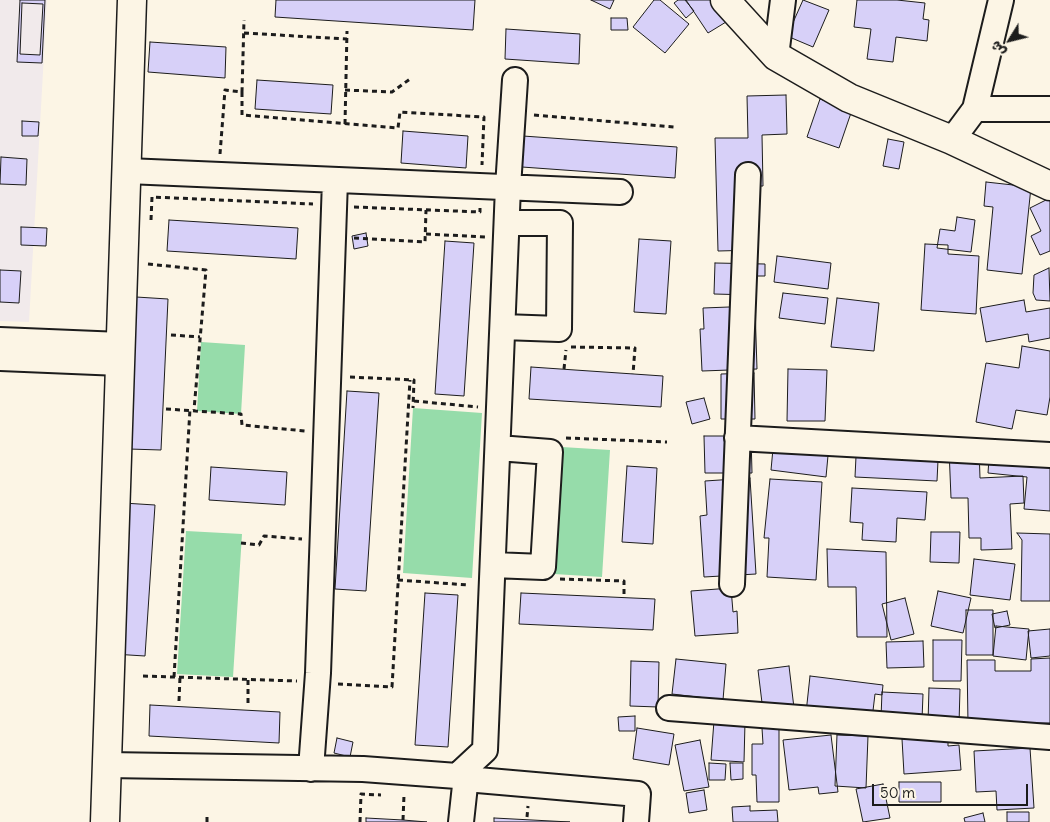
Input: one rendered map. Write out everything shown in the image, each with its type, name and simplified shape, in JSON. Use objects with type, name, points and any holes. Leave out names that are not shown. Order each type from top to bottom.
[{"type":"street","points":[[105,822],[132,0]]},
{"type":"street","points":[[725,0],[776,56],[849,98],[952,140],[1050,186]]},
{"type":"street","points":[[776,56],[783,0]]},
{"type":"street","points":[[952,140],[975,110],[1001,0]]},
{"type":"street","points":[[461,822],[466,773],[485,750],[503,327],[495,225],[508,187],[515,80]]},
{"type":"street","points":[[975,110],[1050,109]]},
{"type":"street","points":[[127,171],[620,192]]},
{"type":"street","points":[[732,584],[748,175]]},
{"type":"street","points":[[312,769],[318,673],[335,180]]},
{"type":"street","points":[[495,225],[560,223],[559,330],[503,327]]},
{"type":"street","points":[[0,340],[120,354]]},
{"type":"street","points":[[0,358],[120,354]]},
{"type":"street","points":[[737,438],[1050,455]]},
{"type":"street","points":[[493,565],[543,567],[550,452],[498,448]]},
{"type":"street","points":[[669,708],[1050,737]]},
{"type":"street","points":[[107,766],[363,769],[457,776],[466,773],[638,794],[636,822]]},
{"type":"path","points":[[244,20],[242,115],[398,128],[400,112],[484,117],[480,212]]},
{"type":"path","points":[[345,124],[347,31]]},
{"type":"path","points":[[244,33],[347,40]]},
{"type":"path","points":[[345,90],[392,92],[410,79]]},
{"type":"path","points":[[219,175],[224,90],[242,92]]},
{"type":"path","points":[[513,114],[674,127]]},
{"type":"path","points":[[150,226],[152,197],[318,204]]},
{"type":"path","points":[[347,207],[480,212],[495,225]]},
{"type":"path","points":[[344,238],[426,242],[426,210]]},
{"type":"path","points":[[426,234],[495,225]]},
{"type":"path","points":[[149,255],[148,265],[206,270],[192,410],[174,677]]},
{"type":"path","points":[[171,335],[200,336]]},
{"type":"path","points":[[558,346],[635,348],[633,374]]},
{"type":"path","points":[[346,377],[414,380],[413,408]]},
{"type":"path","points":[[332,683],[392,687],[410,380]]},
{"type":"path","points":[[414,401],[484,408]]},
{"type":"path","points":[[166,409],[241,414],[242,425],[311,432]]},
{"type":"path","points":[[559,438],[667,442]]},
{"type":"path","points":[[241,543],[259,545],[264,536],[303,539],[304,529]]},
{"type":"path","points":[[551,579],[624,581],[624,596]]},
{"type":"path","points":[[398,580],[475,585]]},
{"type":"path","points":[[143,676],[299,682]]},
{"type":"path","points":[[179,701],[180,677]]},
{"type":"path","points":[[248,680],[248,707]]},
{"type":"path","points":[[360,822],[361,794],[386,795]]},
{"type":"path","points":[[395,795],[413,795]]},
{"type":"path","points":[[403,820],[404,795]]},
{"type":"shaded area","points":[[0,0],[47,0],[29,322],[0,321]]},
{"type":"green space","points":[[201,342],[245,345],[241,414],[197,411]]},
{"type":"green space","points":[[413,408],[482,413],[472,578],[403,573]]},
{"type":"green space","points":[[562,447],[610,450],[602,577],[554,574]]},
{"type":"green space","points":[[186,531],[242,534],[233,677],[177,674]]},
{"type":"building","points":[[20,0],[45,0],[42,63],[17,62]]},
{"type":"building","points":[[276,0],[475,0],[473,30],[275,17]]},
{"type":"building","points":[[591,0],[614,0],[610,9]]},
{"type":"building","points":[[654,0],[660,0],[689,24],[665,53],[633,27]]},
{"type":"building","points":[[678,0],[685,0],[694,11],[686,18],[674,3]]},
{"type":"building","points":[[686,0],[711,0],[726,22],[708,33]]},
{"type":"building","points":[[803,0],[829,10],[813,47],[787,36]]},
{"type":"building","points":[[857,0],[897,0],[925,3],[923,19],[929,20],[927,41],[896,37],[893,62],[867,59],[871,29],[854,27]]},
{"type":"building","points":[[22,3],[43,4],[40,55],[20,54]]},
{"type":"building","points":[[611,18],[627,18],[628,30],[611,30]]},
{"type":"building","points":[[506,29],[580,34],[579,64],[505,59]]},
{"type":"building","points":[[150,42],[226,47],[225,78],[148,72]]},
{"type":"building","points":[[257,80],[333,85],[331,114],[255,109]]},
{"type":"building","points":[[786,95],[787,134],[762,135],[763,186],[756,186],[757,250],[718,251],[715,138],[748,138],[747,96]]},
{"type":"building","points":[[820,99],[852,110],[839,148],[807,137]]},
{"type":"building","points":[[22,121],[39,122],[38,136],[22,136]]},
{"type":"building","points":[[403,131],[468,136],[466,168],[401,163]]},
{"type":"building","points":[[523,136],[677,147],[675,178],[522,167]]},
{"type":"building","points":[[888,139],[904,142],[899,169],[883,166]]},
{"type":"building","points":[[1,157],[27,159],[26,185],[0,184]]},
{"type":"building","points":[[986,182],[1031,187],[1022,274],[987,270],[993,207],[984,206]]},
{"type":"building","points":[[1050,198],[1050,251],[1040,255],[1031,236],[1041,231],[1030,208]]},
{"type":"building","points":[[957,217],[975,220],[971,252],[937,248],[940,229],[955,231]]},
{"type":"building","points":[[169,220],[298,228],[296,259],[167,251]]},
{"type":"building","points":[[21,227],[47,228],[46,246],[21,245]]},
{"type":"building","points":[[366,233],[368,246],[354,249],[352,236]]},
{"type":"building","points":[[639,239],[671,241],[666,314],[634,312]]},
{"type":"building","points":[[445,241],[474,243],[464,396],[435,394]]},
{"type":"building","points":[[925,244],[948,245],[948,254],[979,256],[976,314],[921,310]]},
{"type":"building","points":[[777,256],[831,263],[828,289],[774,282]]},
{"type":"building","points":[[715,263],[765,264],[765,276],[753,276],[752,295],[714,294]]},
{"type":"building","points":[[1049,268],[1050,301],[1036,300],[1033,293],[1034,275]]},
{"type":"building","points":[[0,270],[21,271],[19,303],[0,302]]},
{"type":"building","points":[[783,293],[828,298],[825,324],[779,318]]},
{"type":"building","points":[[136,297],[168,299],[161,450],[129,449]]},
{"type":"building","points":[[837,298],[879,303],[874,351],[831,347]]},
{"type":"building","points":[[1024,300],[1026,312],[1050,308],[1050,338],[1029,342],[1028,334],[986,342],[980,308]]},
{"type":"building","points":[[755,306],[757,369],[702,371],[700,329],[704,329],[703,308]]},
{"type":"building","points":[[1022,346],[1050,351],[1050,397],[1047,415],[1016,410],[1012,429],[976,422],[986,363],[1019,368]]},
{"type":"building","points":[[531,367],[663,376],[661,407],[529,399]]},
{"type":"building","points":[[788,369],[827,370],[825,421],[787,421]]},
{"type":"building","points":[[754,373],[755,419],[721,419],[721,374]]},
{"type":"building","points":[[347,391],[379,393],[366,591],[335,589]]},
{"type":"building","points":[[704,398],[710,419],[692,424],[686,402]]},
{"type":"building","points":[[704,436],[751,436],[752,473],[705,473]]},
{"type":"building","points":[[857,436],[939,440],[937,481],[855,477]]},
{"type":"building","points":[[774,438],[829,445],[826,477],[771,470]]},
{"type":"building","points":[[990,444],[1050,449],[1050,511],[1024,509],[1027,477],[988,473]]},
{"type":"building","points":[[979,448],[980,478],[1023,476],[1024,503],[1010,504],[1012,549],[981,550],[981,538],[969,538],[968,498],[951,498],[949,449]]},
{"type":"building","points":[[627,466],[657,468],[653,544],[622,542]]},
{"type":"building","points":[[211,467],[287,472],[285,505],[209,500]]},
{"type":"building","points":[[750,478],[756,574],[704,577],[700,516],[707,515],[705,481]]},
{"type":"building","points":[[770,479],[822,482],[816,580],[767,577],[769,538],[764,538]]},
{"type":"building","points":[[852,488],[927,492],[925,520],[897,518],[896,542],[862,540],[863,523],[850,522]]},
{"type":"building","points":[[123,503],[155,505],[145,656],[113,654]]},
{"type":"building","points":[[931,532],[960,532],[959,563],[930,562]]},
{"type":"building","points":[[1017,533],[1050,534],[1050,601],[1021,601],[1022,540]]},
{"type":"building","points":[[827,549],[886,552],[887,637],[857,637],[856,587],[828,587]]},
{"type":"building","points":[[974,559],[1015,564],[1010,600],[970,595]]},
{"type":"building","points":[[731,588],[733,612],[737,611],[738,633],[695,636],[691,591]]},
{"type":"building","points":[[938,591],[971,598],[963,633],[931,626]]},
{"type":"building","points":[[425,593],[458,595],[448,747],[415,745]]},
{"type":"building","points":[[521,593],[655,599],[653,630],[519,624]]},
{"type":"building","points":[[905,598],[914,634],[891,640],[882,604]]},
{"type":"building","points":[[966,610],[993,610],[993,655],[966,655]]},
{"type":"building","points":[[1007,611],[1010,625],[995,628],[992,614]]},
{"type":"building","points":[[996,626],[1029,629],[1026,660],[993,656]]},
{"type":"building","points":[[1050,629],[1050,656],[1031,658],[1028,631]]},
{"type":"building","points":[[933,640],[962,640],[961,681],[933,681]]},
{"type":"building","points":[[923,641],[924,667],[887,668],[886,642]]},
{"type":"building","points":[[1050,658],[1050,723],[968,724],[967,660],[995,660],[995,671],[1031,671],[1031,659]]},
{"type":"building","points":[[676,659],[726,664],[723,700],[672,694]]},
{"type":"building","points":[[631,661],[659,662],[658,707],[630,706]]},
{"type":"building","points":[[789,666],[794,708],[763,711],[758,670]]},
{"type":"building","points":[[810,676],[883,685],[882,695],[875,694],[872,719],[806,713]]},
{"type":"building","points":[[929,688],[960,689],[959,724],[928,723]]},
{"type":"building","points":[[882,692],[923,694],[922,720],[881,718]]},
{"type":"building","points":[[150,705],[280,712],[279,743],[149,736]]},
{"type":"building","points":[[635,716],[635,731],[619,731],[618,717]]},
{"type":"building","points":[[714,721],[745,722],[744,762],[711,760]]},
{"type":"building","points":[[637,728],[674,734],[669,765],[633,759]]},
{"type":"building","points":[[762,728],[779,728],[779,802],[757,802],[756,775],[752,775],[752,744],[763,744]]},
{"type":"building","points":[[831,735],[838,792],[819,794],[818,787],[789,790],[783,740]]},
{"type":"building","points":[[837,735],[868,736],[866,788],[835,786]]},
{"type":"building","points":[[948,736],[948,746],[959,745],[961,770],[904,774],[902,739]]},
{"type":"building","points":[[337,738],[353,742],[350,757],[334,753]]},
{"type":"building","points":[[700,740],[709,787],[684,791],[675,745]]},
{"type":"building","points":[[1030,748],[1034,808],[997,810],[996,791],[976,792],[974,751]]},
{"type":"building","points":[[709,763],[726,764],[725,780],[709,780]]},
{"type":"building","points":[[730,763],[743,763],[743,779],[731,780]]},
{"type":"building","points":[[899,782],[941,782],[941,802],[899,802]]},
{"type":"building","points":[[883,784],[890,818],[863,822],[856,789]]},
{"type":"building","points":[[704,790],[707,810],[689,813],[686,793]]},
{"type":"building","points":[[750,806],[750,811],[777,810],[778,822],[733,822],[732,807]]},
{"type":"building","points":[[1007,812],[1029,812],[1029,822],[1007,822]]},
{"type":"building","points":[[983,813],[985,822],[965,822],[964,818]]},
{"type":"building","points":[[366,818],[403,820],[427,822],[366,822]]},
{"type":"building","points":[[494,818],[570,822],[494,822]]}]
